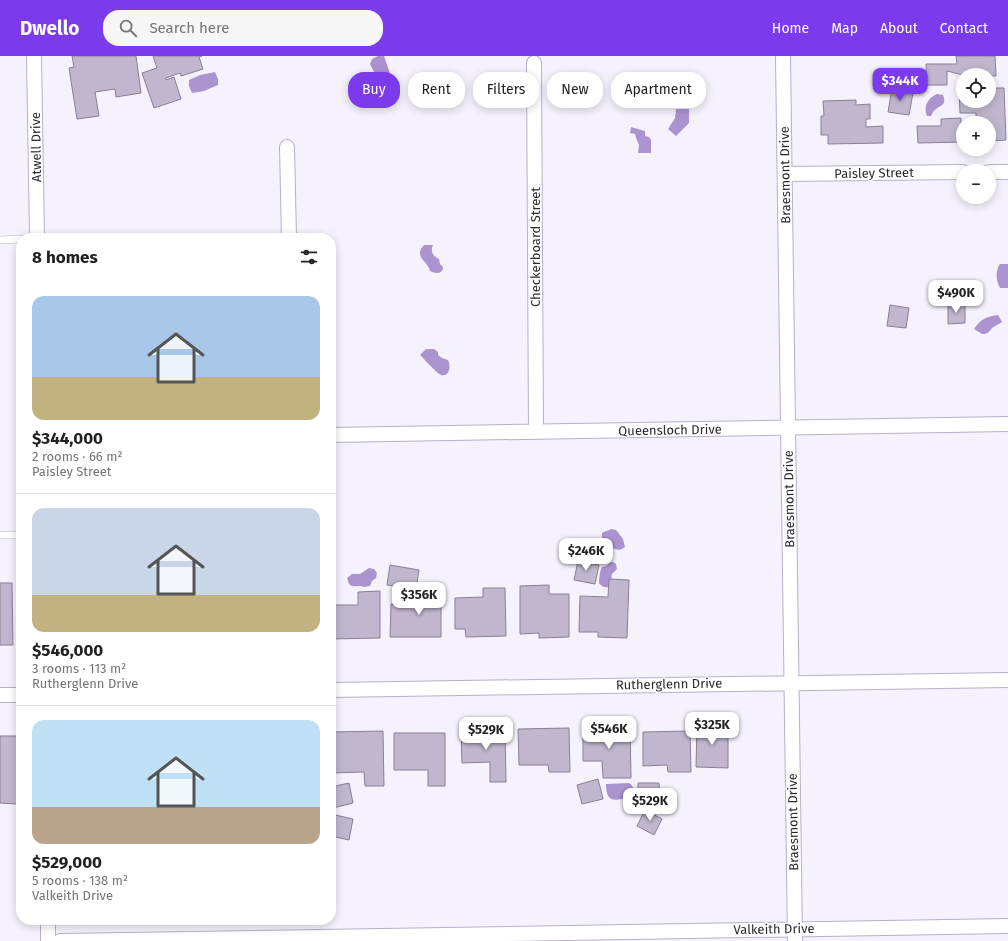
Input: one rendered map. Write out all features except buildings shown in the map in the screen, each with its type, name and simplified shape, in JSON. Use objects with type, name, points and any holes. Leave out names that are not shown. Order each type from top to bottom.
[{"type":"street","name":"Atwell Drive","points":[[34,56],[37,233]]},
{"type":"street","name":"Braesmont Drive","points":[[783,56],[795,935]]},
{"type":"street","name":"Checkerboard Street","points":[[534,63],[536,432]]},
{"type":"street","points":[[288,147],[289,233]]},
{"type":"street","name":"Paisley Street","points":[[785,174],[956,172]]},
{"type":"street","points":[[996,172],[1008,172]]},
{"type":"street","name":"Queensloch Drive","points":[[336,435],[1008,424]]},
{"type":"street","name":"Rutherglenn Drive","points":[[336,690],[1008,680]]},
{"type":"street","points":[[0,695],[16,695]]},
{"type":"street","points":[[48,925],[48,941]]},
{"type":"street","name":"Valkeith Drive","points":[[60,941],[795,935],[1008,926]]},
{"type":"lane","points":[[0,240],[16,239]]},
{"type":"lane","points":[[0,535],[16,535]]},
{"type":"shaded area","points":[[378,56],[384,56],[390,72],[374,72],[370,64],[372,59]]},
{"type":"shaded area","points":[[215,72],[218,79],[218,85],[204,91],[192,93],[189,86],[189,80],[200,75]]},
{"type":"shaded area","points":[[937,94],[943,95],[944,103],[934,111],[931,116],[927,116],[927,103]]},
{"type":"shaded area","points":[[676,109],[689,109],[689,123],[676,136],[668,129],[675,118]]},
{"type":"shaded area","points":[[631,127],[645,131],[645,136],[649,137],[651,140],[651,153],[638,153],[639,145],[635,134],[630,133]]},
{"type":"shaded area","points":[[424,245],[433,245],[433,254],[439,259],[440,264],[443,267],[439,273],[430,271],[422,259],[420,253]]},
{"type":"shaded area","points":[[1000,264],[1008,264],[1008,288],[1000,288],[998,282],[997,273]]},
{"type":"shaded area","points":[[998,315],[1002,322],[992,328],[989,332],[982,334],[974,329],[979,322],[984,319],[990,316]]},
{"type":"shaded area","points":[[426,349],[434,349],[438,352],[438,355],[448,360],[450,366],[447,374],[439,374],[420,355]]},
{"type":"shaded area","points":[[611,529],[616,530],[623,539],[625,547],[622,549],[619,550],[612,548],[602,538],[602,533]]},
{"type":"shaded area","points":[[611,562],[616,564],[617,569],[612,574],[611,585],[604,587],[599,583],[599,577],[602,567]]},
{"type":"shaded area","points":[[369,568],[374,569],[377,573],[376,578],[372,581],[370,586],[364,587],[349,584],[347,578],[352,574],[360,574]]},
{"type":"shaded area","points":[[629,783],[632,785],[633,789],[633,793],[630,797],[615,800],[609,798],[606,790],[606,784]]}]
